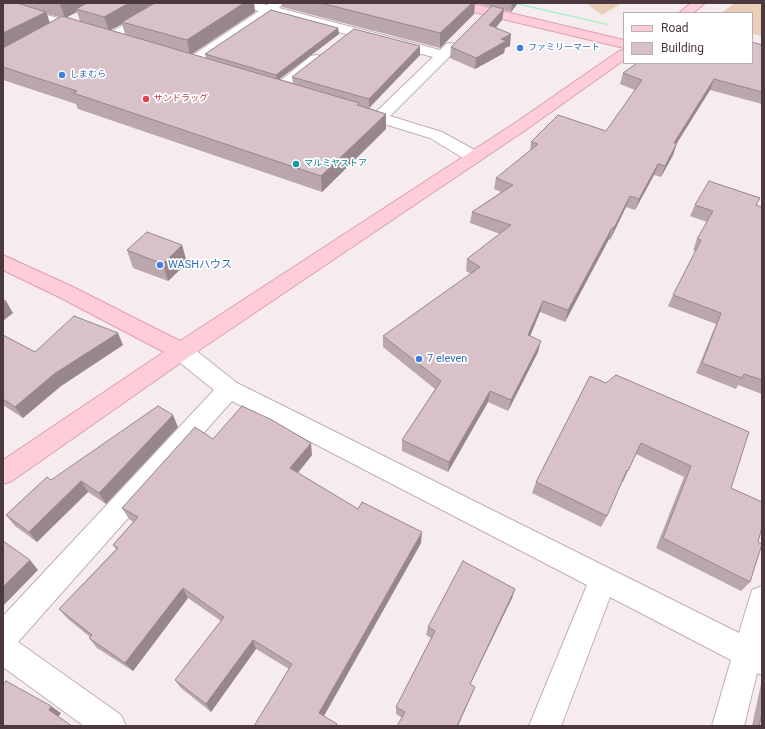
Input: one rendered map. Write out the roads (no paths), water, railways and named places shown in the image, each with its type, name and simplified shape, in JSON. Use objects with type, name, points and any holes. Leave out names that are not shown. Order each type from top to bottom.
[{"type":"street","points":[[3,20],[45,3]]},
{"type":"street","points":[[111,38],[171,3]]},
{"type":"street","points":[[244,3],[274,6],[352,31],[443,55]]},
{"type":"street","points":[[452,3],[623,44]]},
{"type":"street","points":[[686,12],[699,3]]},
{"type":"street","points":[[3,6],[126,42]]},
{"type":"street","points":[[192,62],[274,6]]},
{"type":"street","points":[[476,22],[487,11]]},
{"type":"street","points":[[48,35],[80,17]]},
{"type":"street","points":[[340,41],[352,31]]},
{"type":"street","points":[[379,118],[459,39]]},
{"type":"street","points":[[280,88],[328,50]]},
{"type":"street","points":[[3,473],[181,351],[474,157],[623,55]]},
{"type":"street","points":[[178,58],[207,66]]},
{"type":"street","points":[[266,84],[296,93]]},
{"type":"street","points":[[341,106],[436,135],[474,157]]},
{"type":"street","points":[[3,262],[66,292],[181,351],[229,389],[755,656]]},
{"type":"street","points":[[3,637],[229,389]]},
{"type":"street","points":[[545,726],[603,580]]},
{"type":"street","points":[[728,726],[755,656],[762,600]]},
{"type":"street","points":[[3,649],[110,726]]},
{"type":"place","name":"ファミリーマート","points":[[520,48]]},
{"type":"place","name":"しまむら","points":[[62,75]]},
{"type":"place","name":"サンドラッグ","points":[[146,99]]},
{"type":"place","name":"マルミヤストア","points":[[296,164]]},
{"type":"place","name":"WASHハウス","points":[[160,265]]},
{"type":"place","name":"7 eleven","points":[[419,359]]}]
